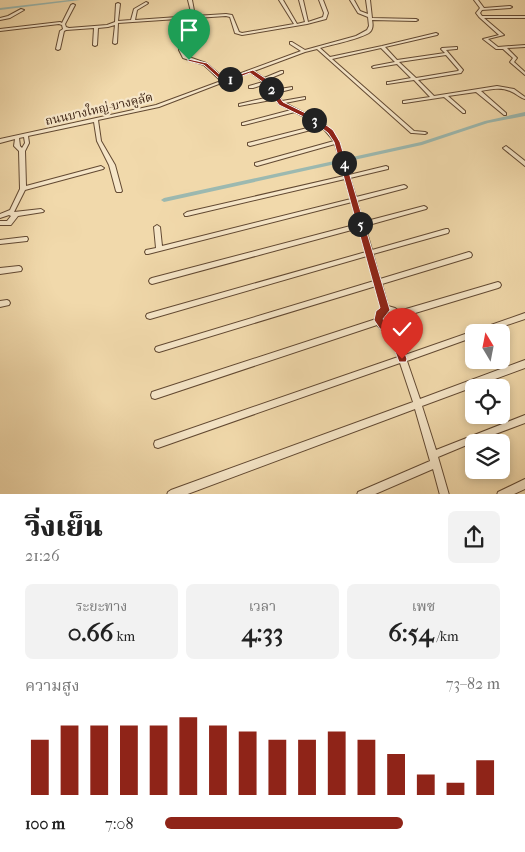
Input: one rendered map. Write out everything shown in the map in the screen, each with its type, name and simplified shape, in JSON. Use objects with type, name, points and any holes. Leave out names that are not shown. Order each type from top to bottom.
[{"type":"street","points":[[190,0],[194,17]]},
{"type":"street","points":[[281,0],[296,25]]},
{"type":"street","points":[[301,0],[307,23]]},
{"type":"street","points":[[58,49],[62,31],[65,29],[96,27],[134,21],[229,15],[239,34],[307,23],[325,18],[326,13],[321,0]]},
{"type":"street","points":[[352,0],[359,12],[370,17],[416,20]]},
{"type":"street","points":[[368,0],[370,17]]},
{"type":"street","points":[[476,0],[482,9]]},
{"type":"street","points":[[134,21],[135,10],[146,3]]},
{"type":"street","points":[[65,29],[63,24],[73,4]]},
{"type":"street","points":[[115,43],[118,4]]},
{"type":"street","points":[[510,7],[482,9],[478,13],[502,35],[485,39],[495,48],[525,46]]},
{"type":"street","points":[[0,19],[9,17],[22,10]]},
{"type":"street","name":"ถนนบางใหญ่-บางคูลัด","points":[[0,141],[165,104],[304,51],[363,35],[370,30],[370,17]]},
{"type":"street","points":[[481,17],[525,17]]},
{"type":"street","points":[[180,18],[181,50],[184,57],[205,64],[224,81]]},
{"type":"street","points":[[0,30],[63,24]]},
{"type":"street","points":[[95,45],[96,27]]},
{"type":"street","points":[[329,58],[436,34]]},
{"type":"street","points":[[291,43],[304,51]]},
{"type":"street","points":[[317,47],[413,132],[425,133]]},
{"type":"street","points":[[382,47],[434,98]]},
{"type":"street","points":[[389,83],[460,71],[444,48],[456,48]]},
{"type":"street","points":[[504,48],[515,58],[512,62],[525,74]]},
{"type":"street","points":[[374,67],[448,54]]},
{"type":"street","points":[[251,71],[264,81],[281,103],[323,125],[337,142],[386,310]]},
{"type":"street","points":[[251,87],[282,72]]},
{"type":"street","points":[[273,92],[290,88]]},
{"type":"street","points":[[405,102],[498,88],[512,90],[524,98]]},
{"type":"street","points":[[477,90],[504,114]]},
{"type":"street","points":[[445,96],[463,112]]},
{"type":"street","points":[[241,105],[277,97]]},
{"type":"street","points":[[281,103],[303,98]]},
{"type":"street","points":[[244,124],[294,111]]},
{"type":"street","points":[[96,120],[99,141],[112,165],[119,191]]},
{"type":"street","points":[[250,144],[323,125]]},
{"type":"street","points":[[1,225],[12,221],[23,189],[22,151],[27,143],[26,136]]},
{"type":"street","points":[[16,138],[16,146],[22,151]]},
{"type":"street","points":[[256,164],[337,142]]},
{"type":"street","points":[[506,148],[525,164]]},
{"type":"street","points":[[23,189],[101,168]]},
{"type":"street","points":[[187,214],[386,168]]},
{"type":"street","points":[[148,252],[404,187]]},
{"type":"street","points":[[152,281],[424,208]]},
{"type":"street","points":[[0,216],[41,211]]},
{"type":"street","points":[[157,227],[159,249]]},
{"type":"street","points":[[150,316],[446,231]]},
{"type":"street","points":[[0,242],[25,239]]},
{"type":"street","points":[[159,349],[469,255]]},
{"type":"street","points":[[0,271],[19,269]]},
{"type":"street","points":[[392,328],[383,326],[379,321],[379,313],[386,310],[397,315],[498,284]]},
{"type":"street","points":[[392,328],[399,322],[397,315]]},
{"type":"street","points":[[502,324],[525,316]]},
{"type":"street","points":[[155,395],[379,321]]},
{"type":"street","points":[[392,328],[445,494]]},
{"type":"street","points":[[158,444],[465,337]]},
{"type":"street","points":[[171,494],[417,402],[525,364]]},
{"type":"street","points":[[361,494],[434,459],[525,420]]},
{"type":"street","points":[[501,494],[525,484]]},
{"type":"waterway","points":[[0,9],[78,0]]},
{"type":"waterway","points":[[164,200],[422,143],[487,122],[525,114]]},
{"type":"route","points":[[189,60],[205,64],[224,81],[251,71],[270,86],[281,103],[328,129],[337,142],[342,157],[386,310],[379,313],[378,320],[383,326],[392,328],[402,359]]}]
